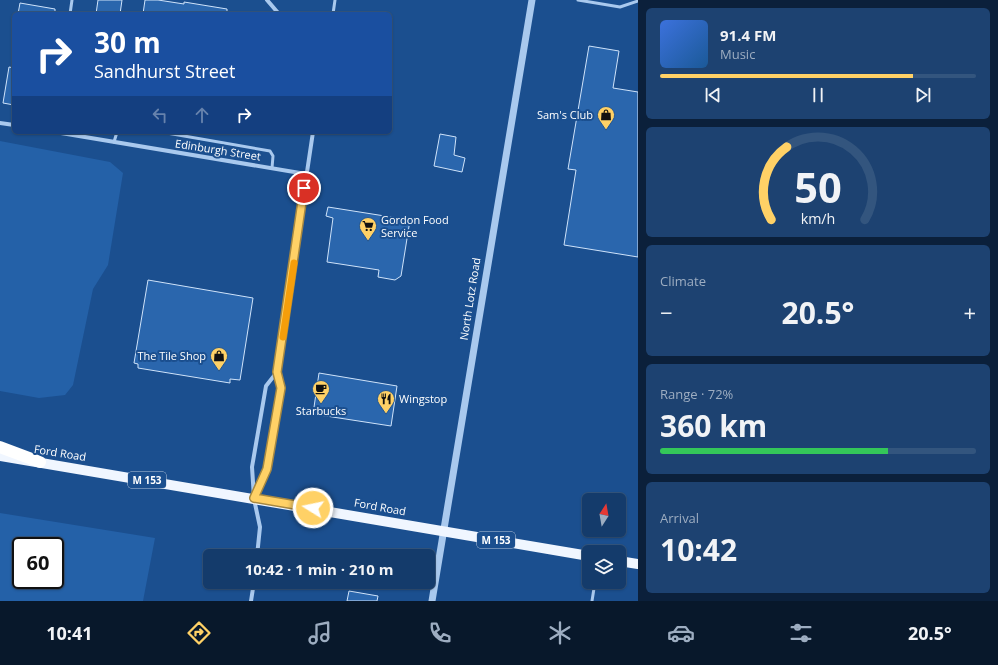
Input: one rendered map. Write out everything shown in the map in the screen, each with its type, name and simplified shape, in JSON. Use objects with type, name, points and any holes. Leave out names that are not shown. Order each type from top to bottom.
[{"type":"highway","points":[[0,447],[40,462]]},
{"type":"main road","name":"Ford Road","points":[[0,456],[582,555]]},
{"type":"main road","points":[[626,562],[638,564]]},
{"type":"street","points":[[267,0],[276,12]]},
{"type":"street","name":"North Lotz Road","points":[[432,601],[489,246],[532,0]]},
{"type":"street","points":[[0,123],[12,125]]},
{"type":"street","name":"Edinburgh Street","points":[[67,134],[306,174]]},
{"type":"street","points":[[254,498],[267,469],[281,388],[277,372],[313,134]]},
{"type":"street","points":[[258,549],[260,527],[254,498],[252,467],[266,386],[277,372]]},
{"type":"street","points":[[251,601],[253,589]]},
{"type":"lane","points":[[70,12],[72,0]]},
{"type":"lane","points":[[333,12],[335,0]]},
{"type":"lane","points":[[578,0],[620,7],[638,1]]},
{"type":"lane","points":[[114,142],[116,134]]},
{"type":"lane","points":[[172,134],[270,151],[273,156],[272,168]]},
{"type":"lane","points":[[592,601],[594,589]]},
{"type":"shaded area","points":[[0,141],[110,162],[123,173],[108,265],[93,289],[73,385],[65,395],[39,398],[0,391]]},
{"type":"shaded area","points":[[0,513],[155,538],[143,601],[0,601]]},
{"type":"building","points":[[98,0],[122,0],[120,12],[96,12]]},
{"type":"building","points":[[145,0],[158,0],[184,4],[184,2],[227,9],[227,12],[143,12]]},
{"type":"building","points":[[20,3],[55,9],[55,12],[18,12]]},
{"type":"building","name":"Sam's Club","points":[[589,46],[619,51],[613,88],[638,92],[638,257],[564,245],[576,170],[568,169]]},
{"type":"building","points":[[9,67],[12,68],[12,105],[3,103]]},
{"type":"building","points":[[440,134],[456,137],[454,155],[465,158],[462,172],[434,166]]},
{"type":"building","name":"Gordon Food Service","points":[[328,207],[410,220],[401,276],[395,280],[378,277],[379,270],[327,262],[333,218],[326,216]]},
{"type":"building","points":[[148,280],[253,298],[240,380],[230,379],[230,383],[138,368],[138,364],[134,363]]},
{"type":"building","points":[[319,373],[397,386],[391,426],[313,414]]},
{"type":"building","points":[[349,591],[378,596],[377,601],[347,601]]},
{"type":"slow traffic","points":[[283,337],[294,263]]},
{"type":"place","name":"Sam's Club","points":[[606,130]]},
{"type":"place","name":"Gordon Food Service","points":[[368,241]]},
{"type":"place","name":"The Tile Shop","points":[[219,371]]},
{"type":"place","name":"Starbucks","points":[[321,404]]},
{"type":"place","name":"Wingstop","points":[[386,414]]},
{"type":"route","points":[[304,188],[291,287],[277,372],[281,388],[267,469],[254,498],[313,508]]}]
